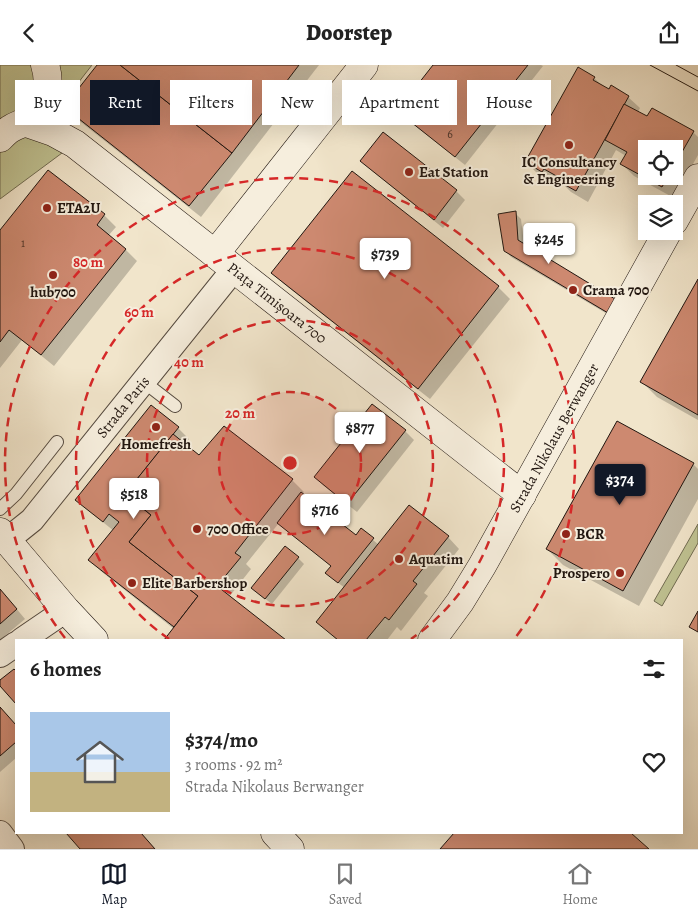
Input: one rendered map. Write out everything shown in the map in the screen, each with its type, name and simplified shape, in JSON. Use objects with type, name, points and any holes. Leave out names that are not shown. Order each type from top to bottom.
[{"type":"street","points":[[9,130],[38,110],[43,102],[48,76],[46,65]]},
{"type":"street","name":"Strada Paris","points":[[3,536],[32,521],[144,382],[225,262],[364,65]]},
{"type":"street","name":"Piața Timișoara 700","points":[[9,130],[54,132],[75,144],[522,495]]},
{"type":"street","points":[[683,205],[698,178]]},
{"type":"street","name":"Strada Nikolaus Berwanger","points":[[433,639],[472,583],[663,240]]},
{"type":"street","points":[[3,536],[93,639]]},
{"type":"street","points":[[23,639],[66,610]]},
{"type":"street","points":[[0,655],[15,645]]},
{"type":"street","points":[[0,833],[12,849]]},
{"type":"lane","points":[[144,382],[175,406]]},
{"type":"lane","points":[[0,509],[16,494],[58,442]]},
{"type":"green space","points":[[0,65],[35,65],[36,80],[15,80],[15,112],[0,121]]},
{"type":"green space","points":[[58,65],[92,65],[80,80],[60,80]]},
{"type":"green space","points":[[24,133],[53,145],[62,153],[0,199],[0,151],[12,140]]},
{"type":"green space","points":[[698,524],[698,543],[662,606],[654,601]]},
{"type":"building","points":[[97,65],[120,65],[139,80],[90,80],[90,125],[160,125],[160,96],[170,104],[170,125],[196,125],[232,153],[189,206],[80,120],[80,87]]},
{"type":"building","points":[[120,65],[299,65],[288,80],[262,80],[262,114],[232,153],[196,125],[252,125],[252,80],[170,80],[170,104],[160,96],[160,80],[139,80]]},
{"type":"building","points":[[433,65],[528,65],[516,80],[467,80],[467,125],[480,125],[455,157],[415,125],[457,125],[457,80],[421,80]]},
{"type":"building","points":[[578,67],[595,77],[593,80],[609,89],[611,85],[629,96],[576,191],[558,181],[560,178],[544,169],[542,172],[525,162],[546,125],[551,125],[551,115]]},
{"type":"building","points":[[624,104],[647,116],[652,108],[694,131],[683,150],[683,140],[638,140],[638,174],[620,164],[627,152],[605,140]]},
{"type":"building","points":[[383,132],[457,190],[434,220],[360,161]]},
{"type":"building","name":"hub700","points":[[48,170],[105,214],[97,225],[126,249],[41,355],[9,330],[0,342],[0,230]]},
{"type":"building","points":[[352,171],[499,286],[418,389],[271,273]]},
{"type":"building","points":[[516,211],[518,240],[615,299],[608,313],[504,251],[498,214]]},
{"type":"building","points":[[698,279],[698,415],[640,382]]},
{"type":"building","points":[[372,404],[406,430],[347,504],[314,477]]},
{"type":"building","points":[[151,405],[179,427],[125,494],[151,515],[129,542],[198,596],[174,627],[88,560],[119,522],[109,514],[103,522],[75,500]]},
{"type":"building","points":[[617,421],[694,463],[623,591],[546,549]]},
{"type":"building","name":"700 Office","points":[[224,426],[293,479],[235,553],[241,557],[217,586],[285,639],[165,639],[198,596],[129,542],[151,515],[125,494],[173,434],[199,455]]},
{"type":"building","points":[[301,492],[356,535],[361,528],[374,538],[338,583],[325,573],[331,566],[277,523]]},
{"type":"building","name":"Aquatim","points":[[409,505],[449,536],[413,581],[417,584],[389,620],[385,617],[367,639],[337,639],[316,622]]},
{"type":"building","points":[[285,546],[299,557],[265,599],[251,588]]},
{"type":"building","points":[[0,589],[17,609],[0,624]]},
{"type":"building","points":[[698,611],[698,632],[689,627]]},
{"type":"building","points":[[15,670],[15,703],[0,686],[0,680]]},
{"type":"building","points":[[0,707],[15,724],[15,743],[0,756]]},
{"type":"building","points":[[67,834],[142,834],[155,849],[80,849]]},
{"type":"building","points":[[453,834],[632,834],[649,849],[440,849]]},
{"type":"tram line","points":[[650,65],[698,91]]},
{"type":"tram line","points":[[676,65],[698,77]]},
{"type":"place","name":"IC Consultancy & Engineering","points":[[569,145]]},
{"type":"place","name":"Eat Station","points":[[409,172]]},
{"type":"place","name":"ETA2U","points":[[47,208]]},
{"type":"place","name":"hub700","points":[[53,275]]},
{"type":"place","name":"Crama 700","points":[[573,290]]},
{"type":"place","name":"Homefresh","points":[[156,427]]},
{"type":"place","name":"700 Office","points":[[197,529]]},
{"type":"place","name":"BCR","points":[[566,534]]},
{"type":"place","name":"Aquatim","points":[[399,559]]},
{"type":"place","name":"Prospero","points":[[620,573]]},
{"type":"place","name":"Elite Barbershop","points":[[132,583]]}]
